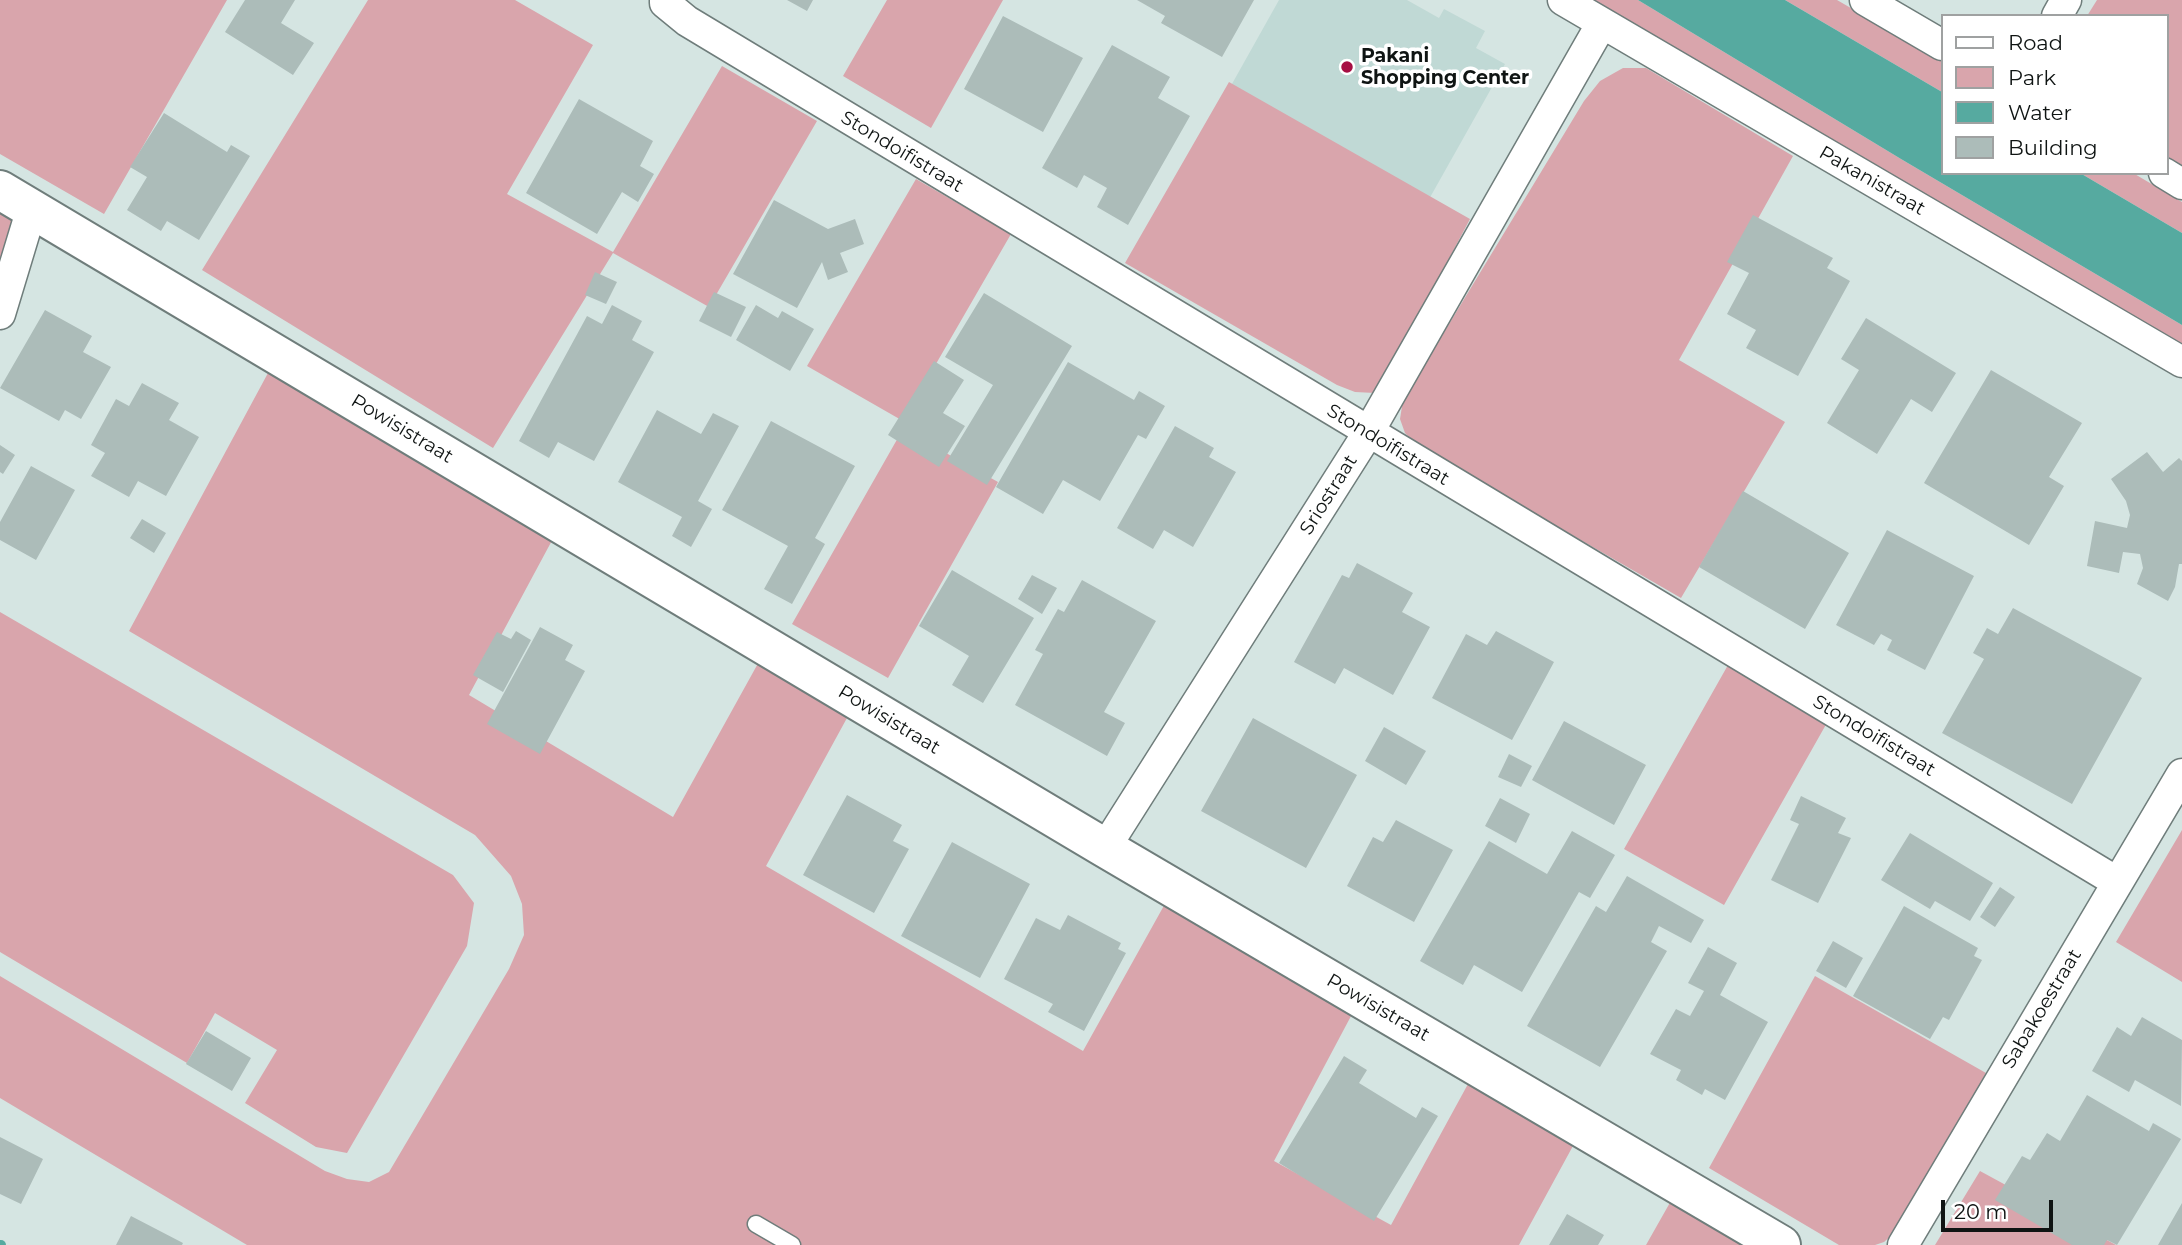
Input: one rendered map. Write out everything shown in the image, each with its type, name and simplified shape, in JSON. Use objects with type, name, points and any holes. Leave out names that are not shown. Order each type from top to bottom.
[{"type":"street","name":"Stondoifistraat","points":[[665,0],[665,3],[687,22],[2117,882]]},
{"type":"street","name":"Pakanistraat","points":[[1563,0],[2182,362]]},
{"type":"street","points":[[1865,0],[1940,44]]},
{"type":"street","name":"Sriostraat","points":[[1105,848],[1368,433],[1602,23]]},
{"type":"street","points":[[0,314],[16,199]]},
{"type":"street","name":"Powisistraat","points":[[16,199],[1105,848],[1782,1245]]},
{"type":"street","name":"Sabakoestraat","points":[[1903,1245],[2182,774]]},
{"type":"lane","points":[[756,1224],[792,1245]]},
{"type":"shaded area","name":"Pakani Shopping Center","points":[[1279,0],[1407,0],[1439,18],[1444,9],[1485,31],[1476,48],[1505,64],[1428,201],[1228,91]]},
{"type":"green space","points":[[0,0],[227,0],[104,214],[0,154]]},
{"type":"green space","points":[[368,0],[515,0],[593,45],[507,194],[613,252],[722,66],[817,121],[709,307],[613,253],[493,448],[202,270]]},
{"type":"green space","points":[[887,0],[1003,0],[931,128],[843,76]]},
{"type":"green space","points":[[1584,0],[1638,0],[2182,325],[2182,348]]},
{"type":"green space","points":[[1785,0],[1837,0],[1940,60],[1940,91]]},
{"type":"green space","points":[[2097,0],[2182,0],[2182,169],[2168,160],[2168,14],[2088,14]]},
{"type":"green space","points":[[1623,68],[1646,68],[1793,156],[1679,360],[1785,422],[1681,598],[1418,446],[1405,433],[1400,419],[1403,400],[1584,101],[1600,81]]},
{"type":"green space","points":[[1229,82],[1470,219],[1387,376],[1375,393],[1355,392],[1337,385],[1125,263]]},
{"type":"green space","points":[[2083,175],[2136,175],[2182,202],[2182,233]]},
{"type":"green space","points":[[916,179],[1011,234],[903,421],[807,366]]},
{"type":"green space","points":[[0,199],[20,216],[0,285]]},
{"type":"green space","points":[[275,360],[556,533],[469,695],[673,817],[761,658],[853,707],[766,866],[1083,1051],[1171,893],[1359,1001],[1274,1161],[1391,1225],[1474,1073],[1580,1133],[1519,1245],[247,1245],[0,1098],[0,976],[325,1171],[347,1179],[369,1182],[389,1172],[509,969],[524,935],[522,904],[511,876],[475,835],[129,631]]},
{"type":"green space","points":[[903,429],[998,482],[888,678],[792,624]]},
{"type":"green space","points":[[0,612],[453,875],[474,903],[467,946],[347,1153],[316,1147],[245,1103],[277,1050],[215,1013],[187,1063],[0,952]]},
{"type":"green space","points":[[1728,665],[1828,721],[1724,905],[1624,849]]},
{"type":"green space","points":[[2182,830],[2182,982],[2116,942]]},
{"type":"green space","points":[[1815,976],[1986,1073],[1899,1229],[1884,1242],[1875,1245],[1839,1245],[1709,1168]]},
{"type":"green space","points":[[1980,1171],[2116,1245],[1935,1245]]},
{"type":"green space","points":[[1676,1192],[1766,1245],[1646,1245]]},
{"type":"water","points":[[1638,0],[1785,0],[1940,91],[1940,175],[2083,175],[2182,233],[2182,325]]},
{"type":"building","points":[[245,0],[295,0],[281,23],[314,43],[293,75],[225,32]]},
{"type":"building","points":[[787,0],[813,0],[807,11]]},
{"type":"building","points":[[1137,0],[1254,0],[1222,57],[1161,23],[1165,16]]},
{"type":"building","points":[[1003,16],[1083,58],[1043,132],[964,89]]},
{"type":"building","points":[[1112,45],[1170,77],[1158,98],[1190,116],[1128,225],[1097,207],[1107,188],[1084,175],[1077,188],[1042,168]]},
{"type":"building","points":[[579,99],[653,141],[640,166],[654,174],[638,202],[622,192],[597,234],[526,193]]},
{"type":"building","points":[[164,113],[227,152],[231,145],[250,156],[199,240],[167,221],[161,231],[127,210],[147,177],[130,167]]},
{"type":"building","points":[[774,200],[828,229],[855,219],[864,244],[840,253],[848,272],[828,280],[822,262],[797,308],[733,274]]},
{"type":"building","points":[[1753,215],[1833,258],[1827,268],[1850,281],[1798,376],[1746,348],[1756,330],[1727,314],[1749,273],[1727,262]]},
{"type":"building","points":[[595,272],[617,282],[606,304],[585,295]]},
{"type":"building","points":[[714,292],[746,307],[731,337],[699,321]]},
{"type":"building","points":[[984,293],[1072,346],[987,485],[947,461],[993,385],[945,357]]},
{"type":"building","points":[[612,305],[642,321],[632,340],[654,352],[594,461],[558,442],[549,458],[519,441],[587,316],[602,324]]},
{"type":"building","points":[[756,305],[778,318],[782,311],[814,329],[790,371],[736,340]]},
{"type":"building","points":[[45,310],[92,336],[83,352],[111,367],[81,419],[65,410],[59,421],[0,388]]},
{"type":"building","points":[[1866,318],[1956,373],[1932,412],[1911,399],[1877,454],[1827,423],[1859,370],[1841,359]]},
{"type":"building","points":[[934,361],[964,380],[943,413],[965,426],[939,467],[888,435]]},
{"type":"building","points":[[1068,362],[1134,400],[1139,391],[1165,406],[1146,439],[1138,435],[1100,501],[1063,480],[1043,514],[996,487]]},
{"type":"building","points":[[1991,370],[2082,423],[2049,477],[2064,486],[2029,545],[1924,483]]},
{"type":"building","points":[[142,383],[179,403],[169,420],[199,437],[166,496],[138,481],[129,497],[91,476],[105,453],[91,445],[116,399],[129,406]]},
{"type":"building","points":[[657,410],[701,434],[713,413],[739,426],[698,501],[712,509],[691,547],[672,536],[682,517],[618,482]]},
{"type":"building","points":[[771,421],[855,466],[815,538],[825,544],[792,604],[764,589],[788,546],[722,510]]},
{"type":"building","points":[[1175,426],[1214,448],[1209,457],[1236,472],[1193,547],[1164,530],[1153,549],[1117,528]]},
{"type":"building","points":[[0,445],[15,455],[3,474],[0,472]]},
{"type":"building","points":[[2147,452],[2163,472],[2179,458],[2182,461],[2182,564],[2179,564],[2175,587],[2168,601],[2137,584],[2143,568],[2140,554],[2123,552],[2119,573],[2087,566],[2095,521],[2127,528],[2130,515],[2126,501],[2111,479]]},
{"type":"building","points":[[31,466],[75,490],[36,560],[0,540],[0,522]]},
{"type":"building","points":[[1743,491],[1849,553],[1805,629],[1699,567]]},
{"type":"building","points":[[142,519],[166,533],[154,553],[130,538]]},
{"type":"building","points":[[1887,530],[1974,576],[1925,670],[1887,650],[1892,640],[1881,634],[1874,645],[1836,625]]},
{"type":"building","points":[[1357,563],[1413,593],[1402,612],[1430,627],[1393,695],[1344,668],[1335,684],[1294,662],[1342,575],[1349,578]]},
{"type":"building","points":[[952,570],[1034,618],[983,703],[952,685],[969,656],[919,626]]},
{"type":"building","points":[[1032,575],[1057,588],[1042,614],[1018,599]]},
{"type":"building","points":[[1082,580],[1156,621],[1104,712],[1125,723],[1107,756],[1015,705],[1043,654],[1035,650],[1058,609],[1064,612]]},
{"type":"building","points":[[2013,608],[2142,678],[2072,804],[1942,733],[1984,659],[1973,653],[1987,628],[1998,634]]},
{"type":"building","points":[[540,627],[573,645],[565,660],[585,671],[540,754],[487,724]]},
{"type":"building","points":[[516,631],[531,640],[503,692],[473,675],[497,632],[511,639]]},
{"type":"building","points":[[1496,631],[1554,662],[1512,740],[1432,698],[1466,634],[1487,645]]},
{"type":"building","points":[[1253,718],[1357,775],[1306,868],[1201,811]]},
{"type":"building","points":[[1564,721],[1646,765],[1614,825],[1532,780]]},
{"type":"building","points":[[1384,727],[1426,751],[1406,785],[1365,761]]},
{"type":"building","points":[[1509,754],[1532,766],[1521,787],[1498,777]]},
{"type":"building","points":[[847,795],[902,825],[893,841],[909,849],[874,913],[803,875]]},
{"type":"building","points":[[1801,796],[1846,818],[1838,833],[1851,838],[1818,903],[1771,880],[1799,824],[1790,820]]},
{"type":"building","points":[[1500,798],[1530,814],[1516,843],[1485,826]]},
{"type":"building","points":[[1396,820],[1453,850],[1414,922],[1347,886],[1373,837],[1383,842]]},
{"type":"building","points":[[1572,831],[1615,855],[1590,898],[1579,892],[1522,992],[1474,965],[1463,985],[1420,961],[1489,841],[1547,874]]},
{"type":"building","points":[[1910,833],[1993,883],[1970,921],[1935,901],[1930,909],[1881,880]]},
{"type":"building","points":[[952,842],[1030,884],[980,978],[901,936]]},
{"type":"building","points":[[1627,876],[1704,920],[1691,943],[1659,926],[1651,942],[1667,951],[1600,1067],[1527,1026],[1596,906],[1606,912]]},
{"type":"building","points":[[2000,887],[2015,897],[1995,927],[1980,917]]},
{"type":"building","points":[[1904,906],[1978,948],[1974,956],[1982,960],[1949,1020],[1943,1017],[1930,1039],[1853,996]]},
{"type":"building","points":[[1068,915],[1121,943],[1118,949],[1126,953],[1084,1031],[1048,1012],[1053,1004],[1004,979],[1036,918],[1060,930]]},
{"type":"building","points":[[1833,941],[1863,958],[1846,988],[1816,971]]},
{"type":"building","points":[[1708,947],[1737,963],[1720,995],[1768,1022],[1725,1100],[1705,1089],[1702,1095],[1676,1080],[1681,1070],[1650,1054],[1676,1009],[1690,1016],[1704,991],[1688,983]]},
{"type":"building","points":[[2142,1017],[2182,1040],[2181,1106],[2135,1080],[2129,1092],[2092,1071],[2117,1027],[2131,1036]]},
{"type":"building","points":[[206,1031],[251,1058],[232,1091],[186,1064]]},
{"type":"building","points":[[1344,1056],[1367,1070],[1359,1083],[1416,1118],[1422,1107],[1438,1116],[1374,1221],[1279,1163]]},
{"type":"building","points":[[2087,1095],[2149,1131],[2153,1123],[2181,1139],[2117,1245],[2107,1240],[2104,1245],[2072,1245],[1995,1200],[2022,1156],[2030,1160],[2047,1133],[2060,1141]]},
{"type":"building","points":[[0,1137],[43,1159],[21,1204],[0,1194]]},
{"type":"building","points":[[2182,1203],[2182,1245],[2158,1245]]},
{"type":"building","points":[[1567,1214],[1604,1235],[1598,1245],[1549,1245]]},
{"type":"building","points":[[131,1216],[183,1243],[182,1245],[116,1245]]},
{"type":"place","name":"Pakani Shopping Center","points":[[1347,67]]}]
